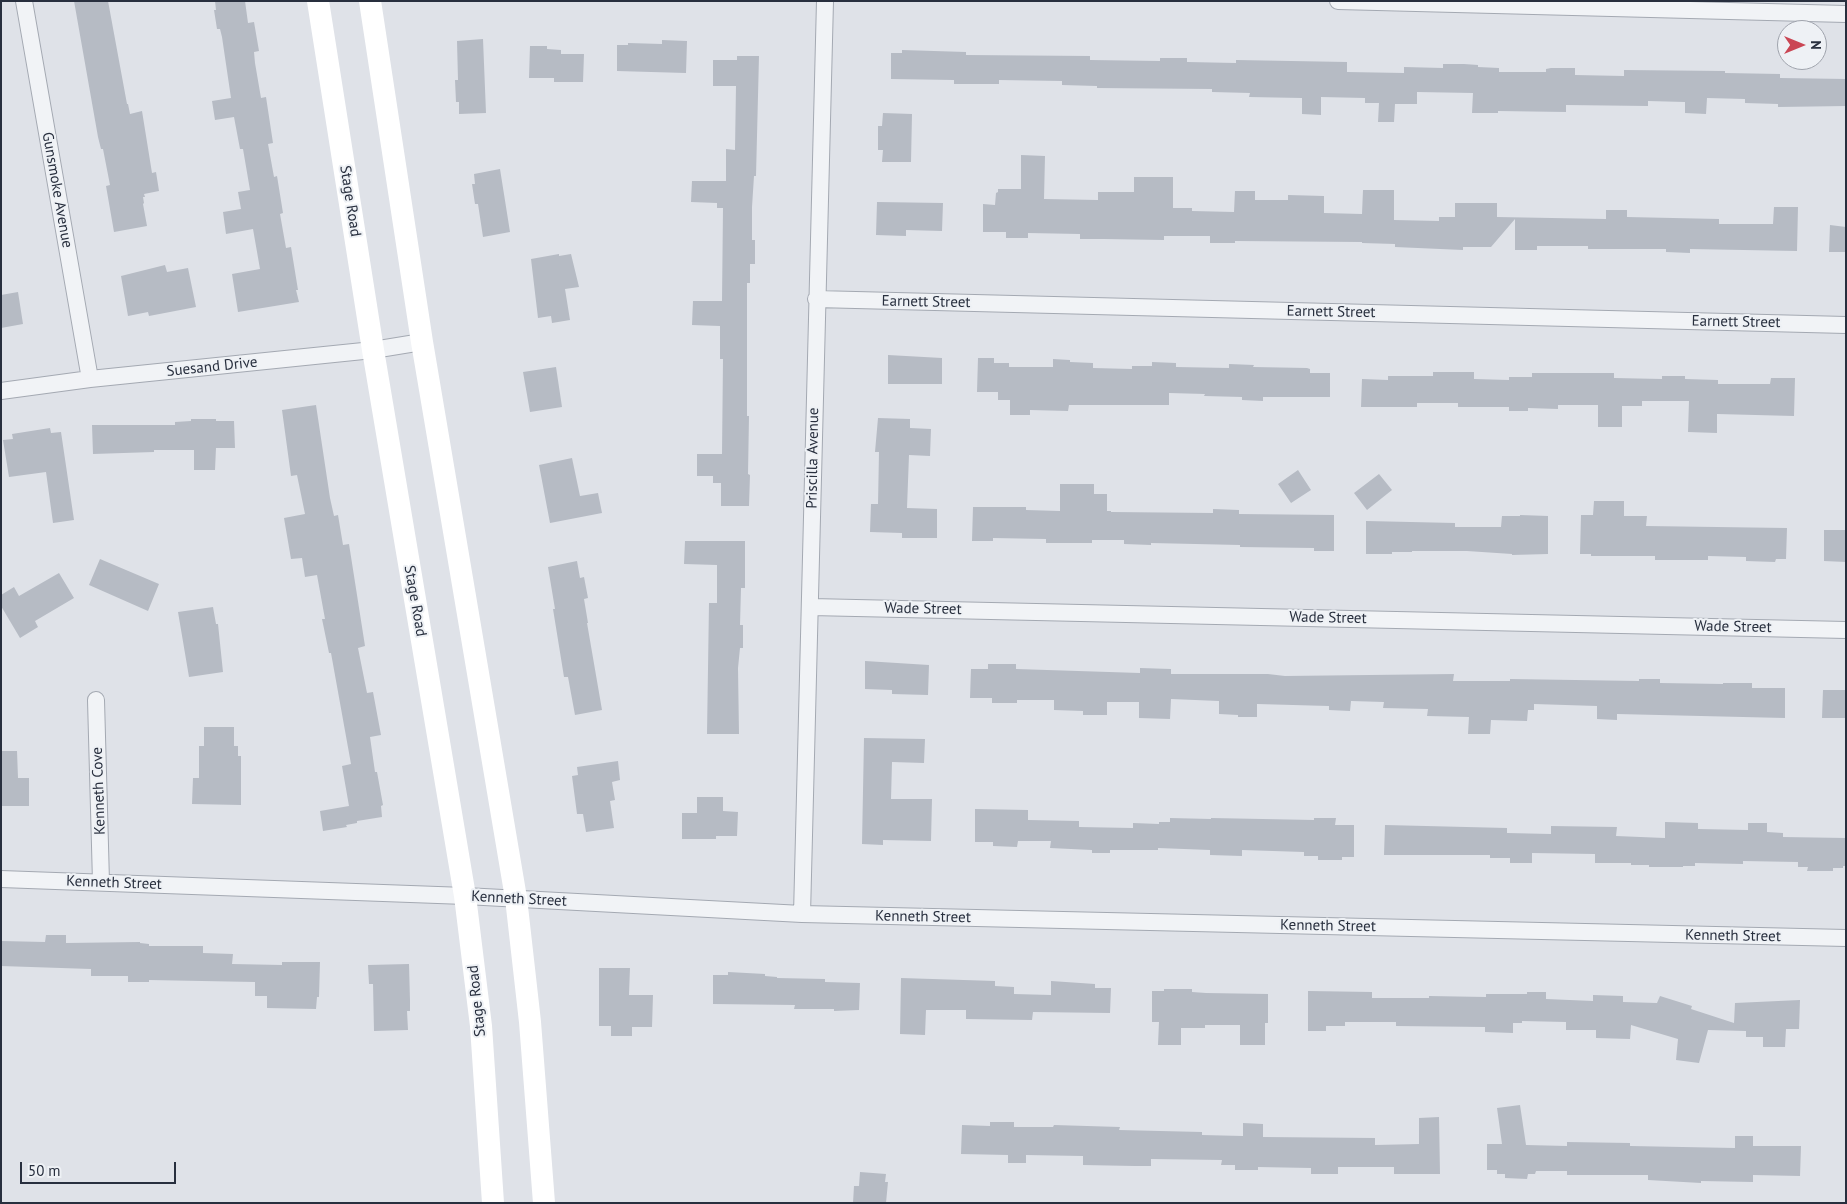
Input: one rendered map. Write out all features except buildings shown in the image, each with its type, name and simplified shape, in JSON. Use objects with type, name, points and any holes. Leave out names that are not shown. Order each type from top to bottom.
[{"type":"main road","name":"Stage Road","points":[[318,1],[465,896],[481,1026],[493,1203]]},
{"type":"main road","points":[[370,1],[422,342],[516,898],[530,1022],[544,1203]]},
{"type":"street","name":"Gunsmoke Avenue","points":[[24,1],[90,379]]},
{"type":"street","name":"Priscilla Avenue","points":[[802,914],[825,1]]},
{"type":"street","points":[[1338,1],[1846,14]]},
{"type":"street","name":"Earnett Street","points":[[816,299],[1846,325]]},
{"type":"street","name":"Suesand Drive","points":[[1,391],[90,379],[374,350],[422,342]]},
{"type":"street","name":"Wade Street","points":[[811,607],[1846,630]]},
{"type":"street","name":"Kenneth Cove","points":[[96,700],[101,882]]},
{"type":"street","name":"Kenneth Street","points":[[1,879],[516,898],[802,914],[1846,938]]}]
